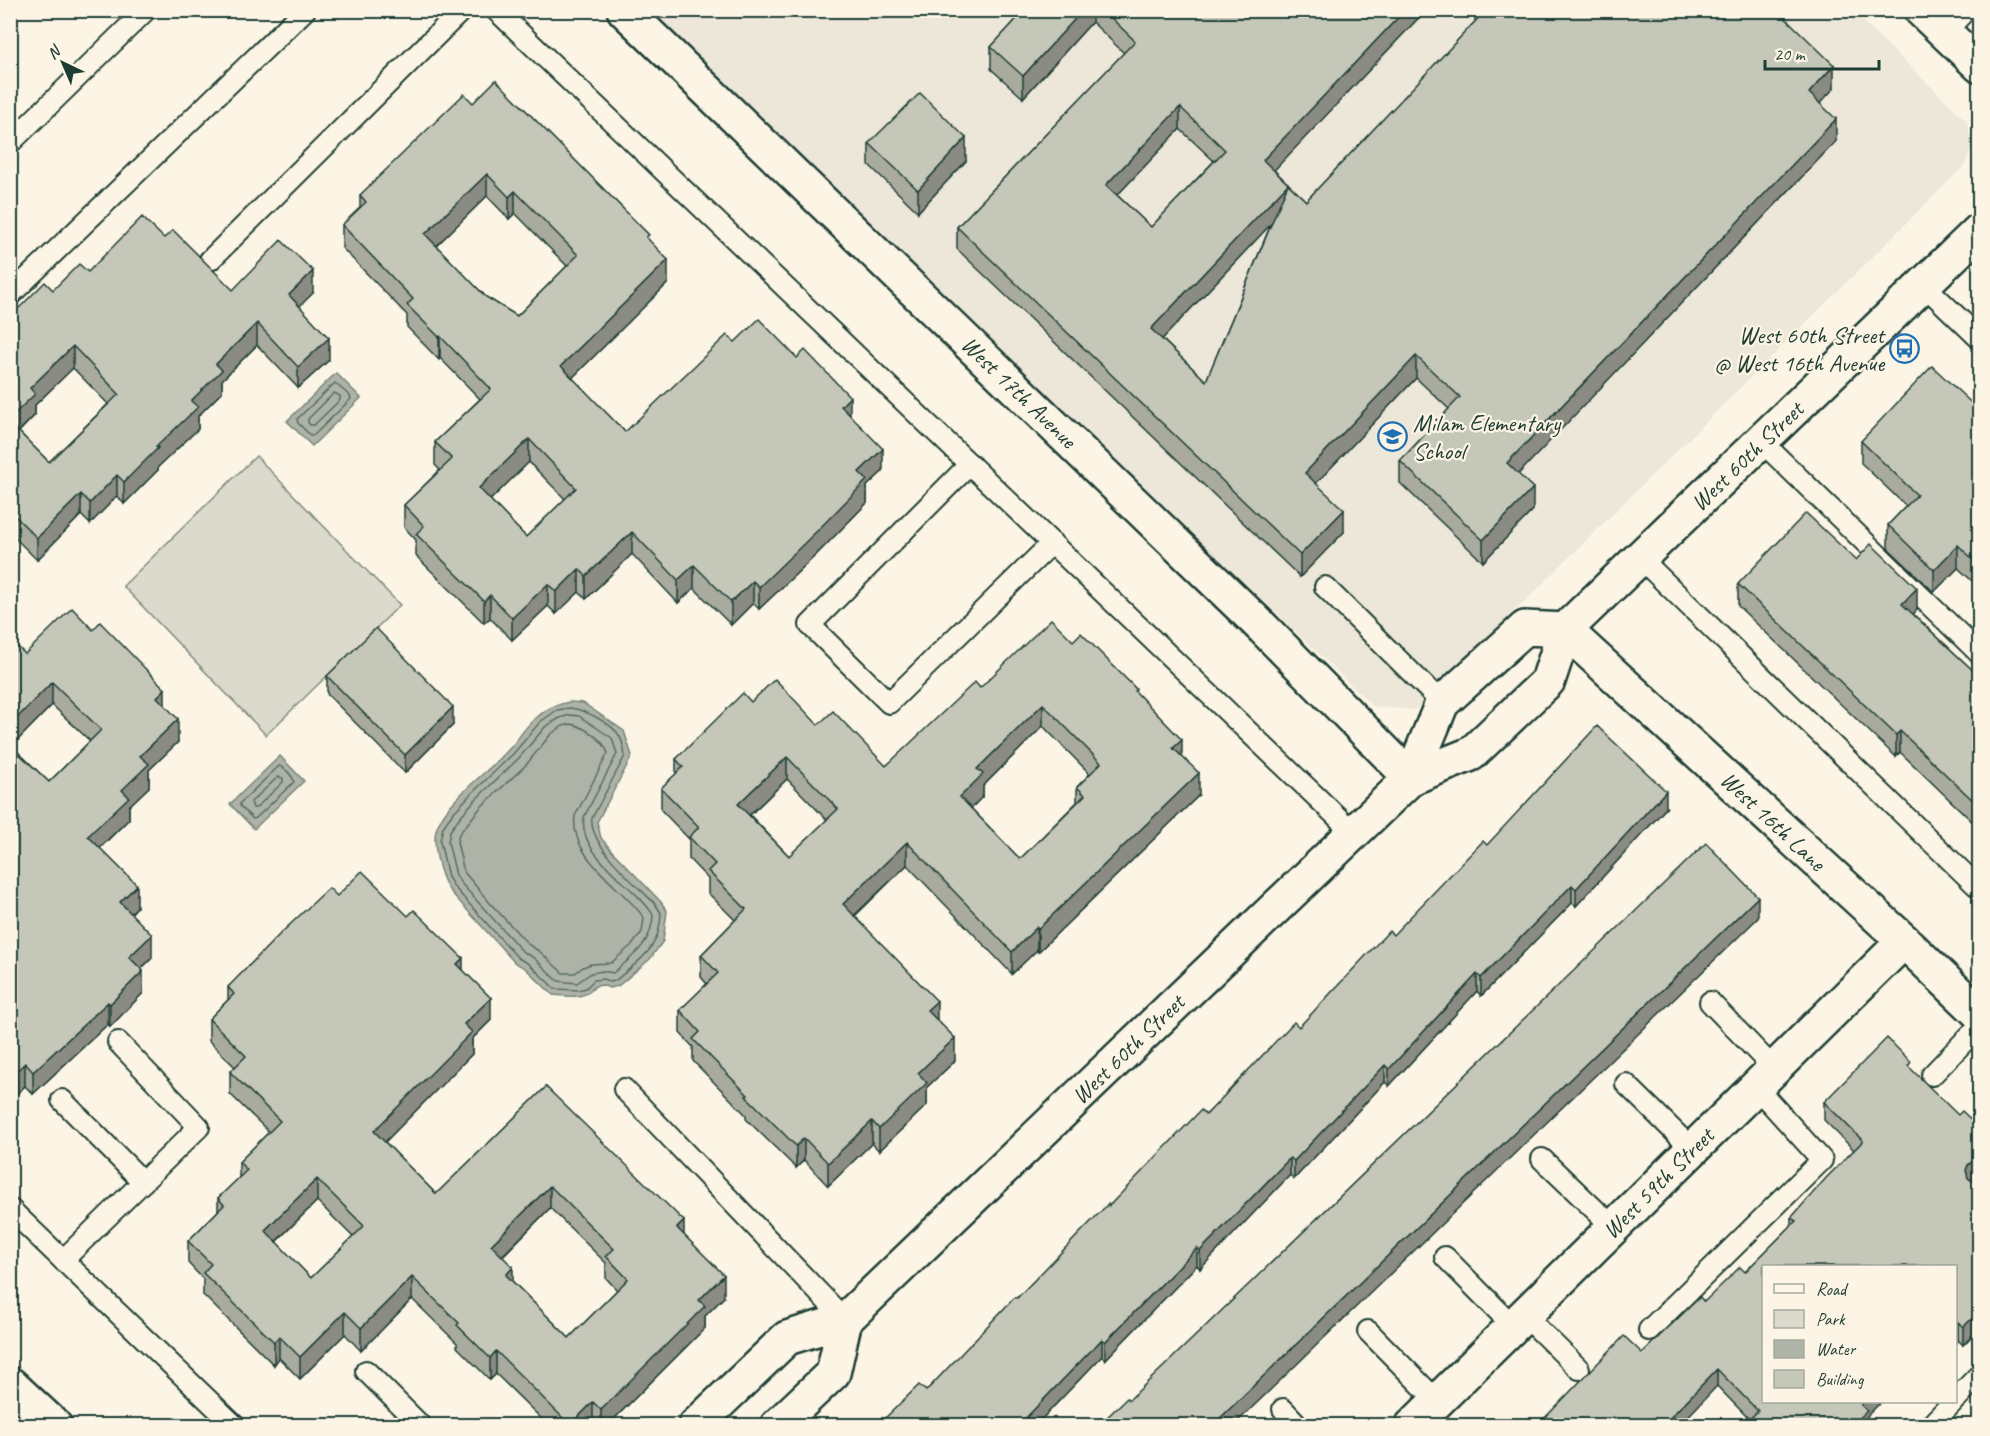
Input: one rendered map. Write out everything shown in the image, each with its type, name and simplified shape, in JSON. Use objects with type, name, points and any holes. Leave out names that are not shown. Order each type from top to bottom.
[{"type":"street","name":"West 17th Avenue","points":[[624,10],[1263,628],[1411,778]]},
{"type":"street","points":[[1921,10],[1955,22],[1980,66]]},
{"type":"street","name":"West 60th Street","points":[[695,1425],[787,1338],[845,1320],[1411,778],[1470,754],[1548,681],[1565,630],[1980,230]]},
{"type":"street","name":"West 60th Street","points":[[1411,778],[1442,703],[1525,628],[1565,630]]},
{"type":"street","name":"West 16th Lane","points":[[1565,630],[1904,941],[1980,1014]]},
{"type":"street","name":"West 59th Street","points":[[1425,1417],[1519,1320],[1904,941]]},
{"type":"street","points":[[777,1425],[833,1373],[845,1320]]},
{"type":"street","points":[[16,1399],[55,1425]]},
{"type":"lane","points":[[10,143],[146,10]]},
{"type":"lane","points":[[10,295],[305,10]]},
{"type":"lane","points":[[210,260],[462,10]]},
{"type":"lane","points":[[496,10],[1354,832]]},
{"type":"lane","points":[[1923,285],[1980,339]]},
{"type":"lane","points":[[1762,442],[1980,654]]},
{"type":"lane","points":[[970,464],[810,625],[889,703],[1052,543]]},
{"type":"lane","points":[[1640,558],[1980,889]]},
{"type":"lane","points":[[1325,587],[1442,703]]},
{"type":"lane","points":[[1649,1330],[1822,1160],[1710,1002]]},
{"type":"lane","points":[[1932,1075],[1980,1024]]},
{"type":"lane","points":[[63,1260],[199,1127],[118,1042]]},
{"type":"lane","points":[[1626,1084],[1692,1149]]},
{"type":"lane","points":[[624,1089],[845,1320]]},
{"type":"lane","points":[[62,1100],[143,1182]]},
{"type":"lane","points":[[1542,1159],[1613,1227]]},
{"type":"lane","points":[[14,1220],[63,1260],[234,1425]]},
{"type":"lane","points":[[1445,1257],[1579,1369]]},
{"type":"lane","points":[[1368,1331],[1425,1417]]},
{"type":"lane","points":[[366,1371],[421,1425]]},
{"type":"lane","points":[[1957,1397],[1980,1374]]},
{"type":"lane","points":[[1930,1425],[1951,1403]]},
{"type":"lane","points":[[1283,1409],[1299,1425]]},
{"type":"shaded area","name":"Milam Elementary School","points":[[649,11],[1852,11],[1966,120],[1973,146],[1964,166],[1415,710],[1374,707]]},
{"type":"green space","points":[[256,456],[400,605],[266,735],[123,586]]},
{"type":"water","points":[[336,373],[361,398],[312,446],[287,421]]},
{"type":"water","points":[[570,702],[583,703],[624,731],[632,756],[597,822],[601,838],[667,911],[663,941],[650,959],[618,986],[609,988],[603,985],[595,986],[582,995],[571,996],[553,995],[525,968],[515,963],[449,890],[439,867],[435,840],[438,825],[452,804],[502,757],[529,724],[548,709]]},
{"type":"water","points":[[280,756],[304,781],[254,829],[230,804]]},
{"type":"building","points":[[1025,10],[1083,10],[1023,76],[991,47]]},
{"type":"building","points":[[1103,10],[1405,10],[1263,160],[1306,201],[1486,10],[1777,10],[1834,65],[1809,93],[1836,119],[1507,463],[1533,488],[1483,540],[1400,461],[1460,397],[1416,356],[1305,473],[1344,510],[1300,555],[957,227],[1135,41]],"holes":[[[1180,107],[1225,150],[1151,227],[1106,185]],[[1288,184],[1206,381],[1151,329]]]},
{"type":"building","points":[[496,80],[649,235],[646,237],[668,260],[561,366],[625,432],[727,335],[735,342],[759,319],[797,358],[805,350],[850,397],[841,406],[883,449],[859,472],[867,480],[759,587],[753,581],[731,602],[694,565],[678,580],[632,532],[586,576],[579,569],[556,592],[548,584],[512,618],[490,595],[484,601],[416,534],[424,526],[404,505],[452,459],[435,442],[491,389],[407,305],[413,299],[342,225],[366,202],[360,195],[464,94],[473,103]],"holes":[[[487,174],[509,197],[515,191],[578,255],[517,316],[486,297],[425,234]],[[529,439],[576,488],[526,537],[479,488]]]},
{"type":"building","points":[[920,93],[966,138],[918,190],[869,143]]},
{"type":"building","points":[[142,217],[164,238],[173,230],[233,290],[281,240],[313,271],[289,295],[329,338],[298,367],[257,323],[216,364],[222,370],[191,401],[198,407],[156,447],[158,448],[124,482],[117,475],[90,503],[81,494],[37,538],[13,514],[10,517],[10,423],[49,462],[119,394],[73,346],[30,388],[35,394],[10,418],[10,317],[45,282],[53,290],[79,264],[88,272]]},
{"type":"building","points":[[1932,366],[1980,411],[1980,566],[1958,545],[1934,570],[1888,525],[1917,495],[1861,441]]},
{"type":"building","points":[[1806,513],[1856,560],[1871,544],[1917,588],[1902,604],[1980,677],[1980,807],[1900,731],[1896,735],[1738,584]]},
{"type":"building","points":[[72,608],[93,630],[100,622],[165,689],[157,697],[178,719],[140,756],[149,764],[122,790],[129,797],[88,836],[137,885],[120,902],[152,935],[129,957],[143,971],[110,1004],[108,1002],[33,1072],[25,1063],[10,1077],[10,745],[49,782],[101,730],[52,682],[10,725],[10,650],[16,645],[25,654]]},
{"type":"building","points":[[1051,619],[1073,641],[1081,633],[1136,689],[1135,691],[1182,740],[1173,748],[1199,773],[1012,952],[907,842],[843,904],[937,1001],[927,1010],[955,1038],[918,1073],[927,1083],[879,1129],[872,1121],[828,1163],[804,1138],[796,1146],[746,1096],[748,1095],[693,1039],[700,1032],[680,1010],[718,973],[701,955],[746,909],[708,871],[715,864],[689,837],[699,827],[661,788],[683,767],[676,759],[743,693],[751,702],[775,679],[818,725],[833,711],[886,766],[975,682],[980,688]],"holes":[[[1043,704],[1101,763],[1077,787],[1085,795],[1020,859],[960,797],[983,774],[977,769]],[[787,757],[838,809],[789,856],[738,804]]]},
{"type":"building","points":[[376,628],[453,707],[405,755],[327,676]]},
{"type":"building","points":[[1597,726],[1666,791],[1576,889],[1572,885],[1481,978],[1477,974],[1389,1069],[1385,1065],[1294,1161],[1290,1158],[1200,1251],[1197,1248],[1105,1342],[1102,1339],[1019,1425],[878,1425],[919,1385],[926,1391],[1015,1297],[1017,1298],[1108,1204],[1109,1206],[1201,1110],[1206,1115],[1294,1022],[1299,1027],[1389,931],[1393,935],[1483,841],[1487,845]]},
{"type":"building","points":[[1706,843],[1758,897],[1214,1424],[1211,1421],[1207,1425],[1099,1425],[1127,1398],[1129,1400]]},
{"type":"building","points":[[362,871],[408,916],[414,910],[463,958],[457,964],[491,998],[464,1024],[472,1032],[374,1131],[436,1194],[546,1087],[684,1221],[677,1228],[724,1275],[699,1300],[705,1306],[601,1410],[593,1402],[570,1425],[496,1351],[490,1358],[457,1325],[459,1323],[412,1277],[361,1328],[345,1312],[300,1357],[279,1336],[274,1342],[203,1273],[211,1264],[188,1241],[224,1205],[218,1198],[247,1170],[239,1162],[280,1121],[230,1072],[246,1056],[209,1019],[234,994],[228,987],[281,933],[329,888],[337,896]],"holes":[[[317,1179],[364,1226],[311,1278],[265,1230]],[[550,1186],[614,1249],[606,1256],[628,1279],[569,1338],[506,1275],[513,1267],[491,1245]]]},
{"type":"building","points":[[1887,1038],[1911,1062],[1908,1066],[1958,1115],[1962,1111],[1980,1128],[1980,1159],[1973,1161],[1966,1170],[1968,1178],[1977,1184],[1980,1183],[1980,1311],[1963,1327],[1957,1324],[1957,1265],[1762,1265],[1762,1403],[1862,1403],[1861,1405],[1867,1411],[1852,1425],[1743,1425],[1758,1411],[1717,1369],[1663,1425],[1538,1425],[1624,1336],[1642,1353],[1700,1297],[1704,1302],[1740,1267],[1745,1272],[1796,1221],[1791,1218],[1863,1141],[1824,1102]]},
{"type":"place","name":"West 60th Street @ West 16th Avenue","points":[[1905,349]]},
{"type":"place","name":"Milam Elementary School","points":[[1392,437]]}]
